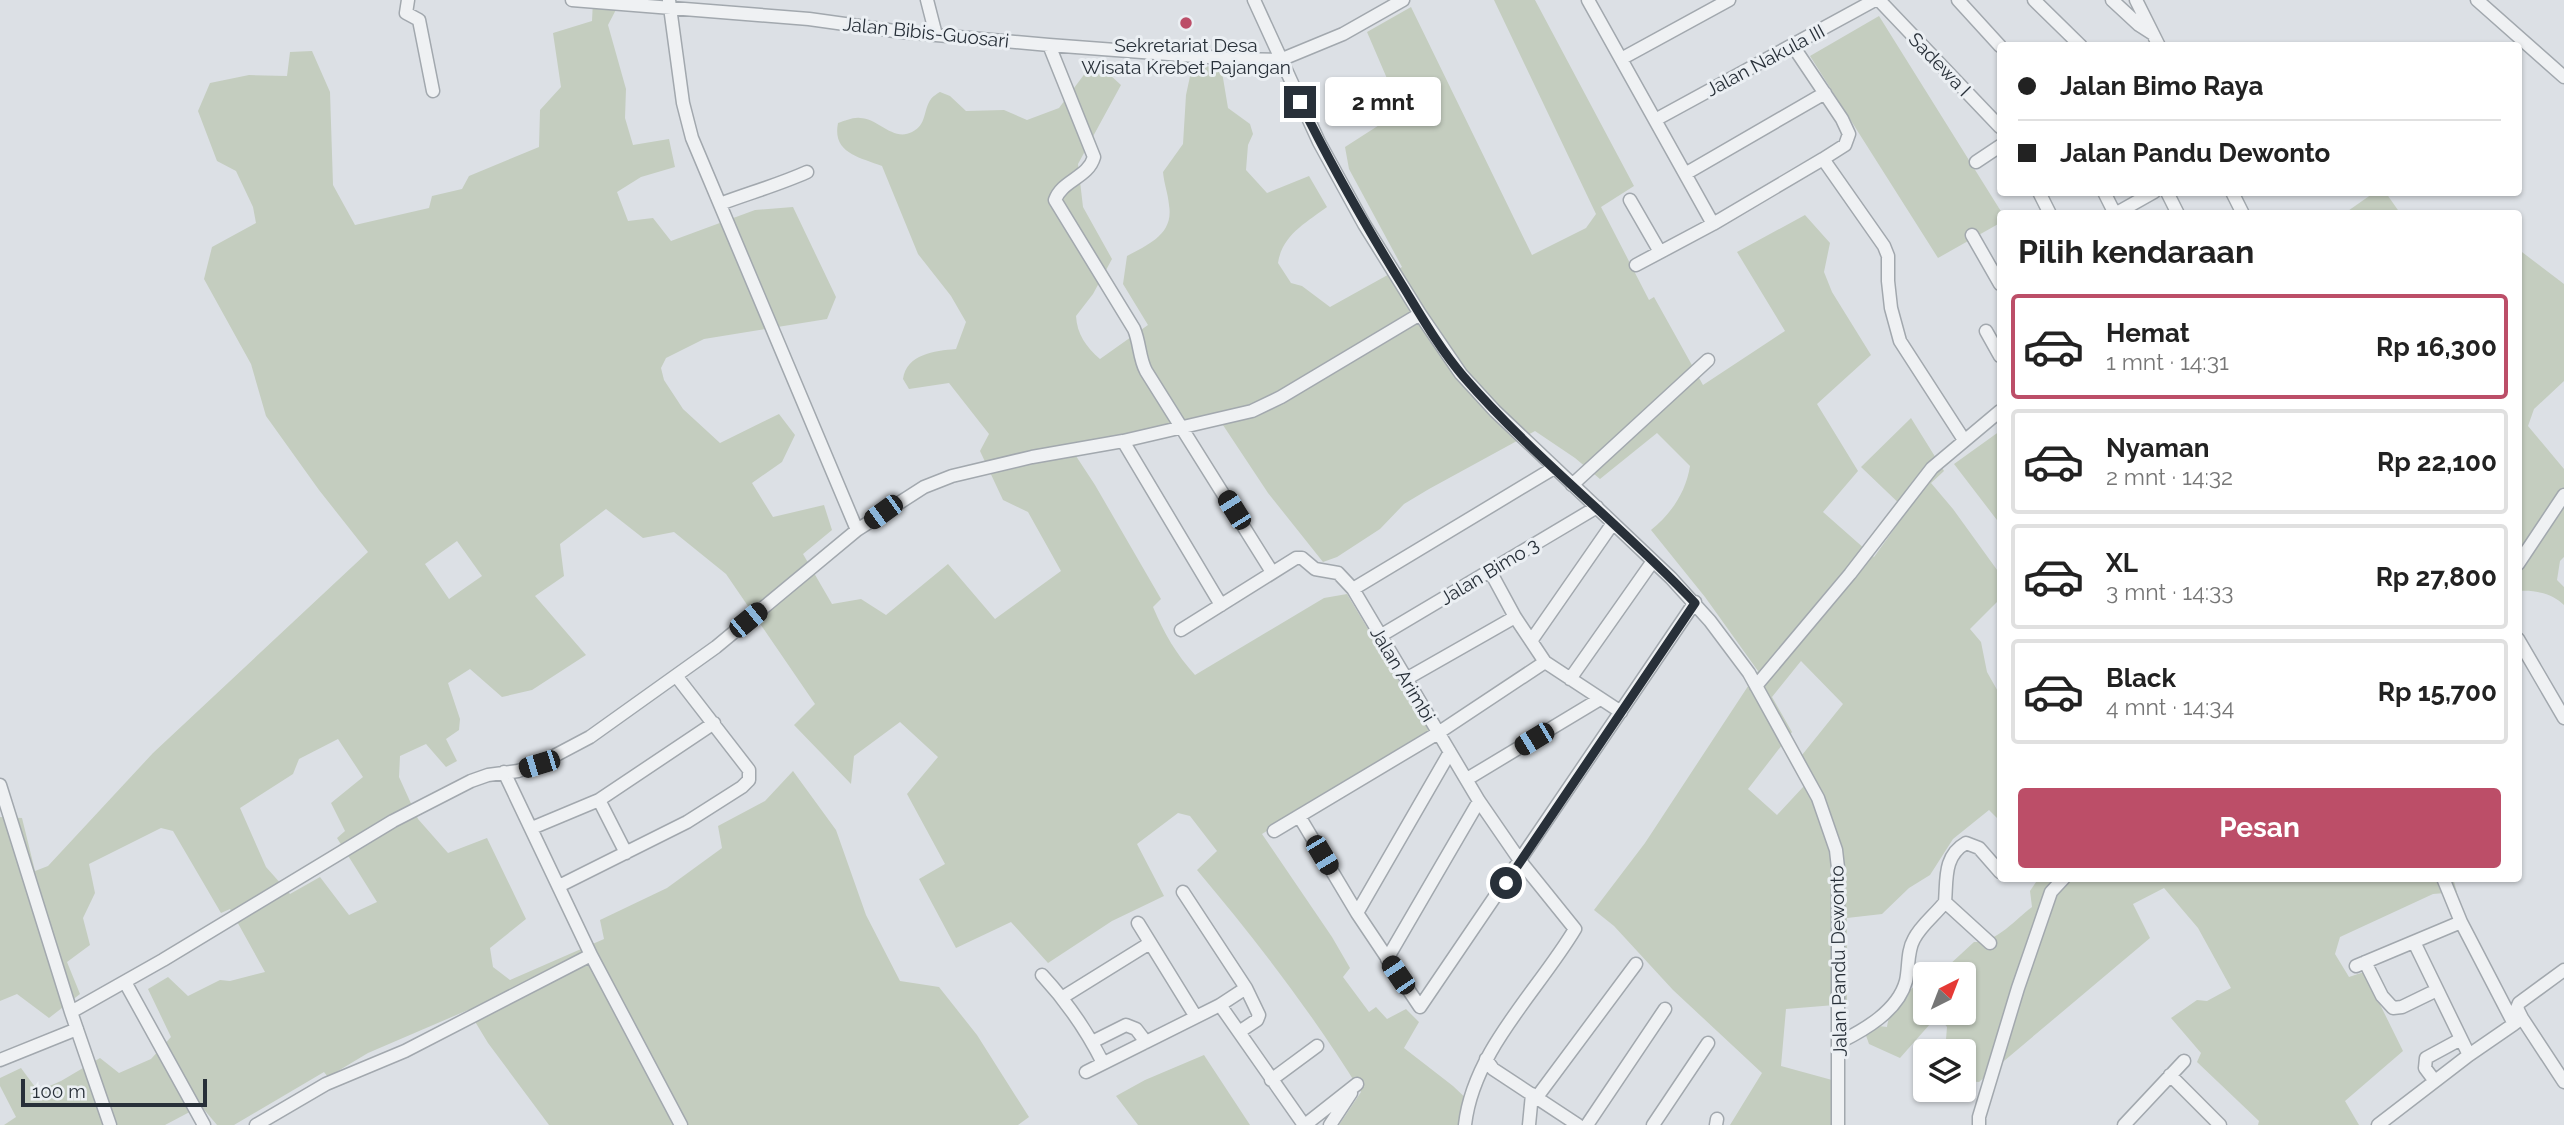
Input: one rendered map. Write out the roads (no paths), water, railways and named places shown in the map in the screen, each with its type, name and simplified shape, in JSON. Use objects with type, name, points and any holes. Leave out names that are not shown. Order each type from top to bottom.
[{"type":"street","points":[[408,0],[405,10],[419,20],[433,92]]},
{"type":"street","name":"Jalan Bibis-Guosari","points":[[572,0],[670,4],[936,35],[1049,45],[1280,60]]},
{"type":"street","points":[[927,0],[936,35]]},
{"type":"street","name":"Jalan Pandu Dewonto","points":[[1254,0],[1280,60],[1346,192],[1420,314],[1461,374],[1510,426],[1695,603],[1756,686],[1818,798],[1836,850],[1840,1042],[1838,1125]]},
{"type":"street","points":[[1280,60],[1343,34],[1403,0]]},
{"type":"street","points":[[1588,0],[1713,225]]},
{"type":"street","points":[[1621,59],[1729,0]]},
{"type":"street","name":"Jalan Nakula III","points":[[1655,120],[1877,0]]},
{"type":"street","name":"Sadewa I","points":[[1877,0],[1997,124]]},
{"type":"street","points":[[1958,0],[1997,43]]},
{"type":"street","points":[[2034,0],[2077,42]]},
{"type":"street","points":[[2112,0],[2156,40]]},
{"type":"street","points":[[2136,0],[2156,40]]},
{"type":"street","points":[[2477,0],[2564,78]]},
{"type":"street","points":[[670,4],[687,123],[857,530]]},
{"type":"street","points":[[1049,45],[1094,157],[1088,168],[1061,189],[1055,200],[1134,329],[1140,343],[1141,361],[1272,572]]},
{"type":"street","points":[[1636,264],[1713,225],[1845,145],[1849,139],[1842,119],[1793,46]]},
{"type":"street","points":[[1685,174],[1825,93]]},
{"type":"street","points":[[1976,162],[1997,148]]},
{"type":"street","points":[[1824,159],[1884,246],[1888,256],[1891,308],[1900,341],[1964,440]]},
{"type":"street","points":[[720,204],[755,190],[774,187],[807,172]]},
{"type":"street","points":[[2122,210],[2147,196]]},
{"type":"street","points":[[1630,200],[1660,252]]},
{"type":"street","points":[[1972,235],[1997,279]]},
{"type":"street","points":[[71,1012],[393,821],[471,781],[539,764],[590,737],[677,677],[857,530],[911,494],[952,476],[1252,411],[1420,314]]},
{"type":"street","points":[[1986,331],[1997,351]]},
{"type":"street","points":[[1572,485],[1708,360]]},
{"type":"street","points":[[1756,686],[1850,574],[1931,468],[1997,413]]},
{"type":"street","points":[[1123,441],[1221,605]]},
{"type":"street","points":[[1181,629],[1300,557],[1315,569],[1338,573],[1353,589],[1553,468]]},
{"type":"street","points":[[2522,558],[2564,495]]},
{"type":"street","name":"Jalan Bimo 3","points":[[1380,636],[1597,507]]},
{"type":"street","points":[[1531,641],[1614,523]]},
{"type":"street","points":[[1570,679],[1653,561]]},
{"type":"street","points":[[1490,571],[1545,662],[1621,712]]},
{"type":"street","name":"Jalan Arimbi","points":[[1353,589],[1479,801],[1521,862],[1575,929],[1486,1059]]},
{"type":"street","points":[[1299,816],[1357,913],[1420,1007],[1695,603]]},
{"type":"street","points":[[1406,679],[1516,618]]},
{"type":"street","points":[[2522,646],[2564,718]]},
{"type":"street","points":[[1274,831],[1438,733],[1545,662]]},
{"type":"street","points":[[559,886],[687,822],[747,784],[749,771],[677,677]]},
{"type":"street","points":[[1467,779],[1600,699]]},
{"type":"street","points":[[531,828],[599,800],[714,723]]},
{"type":"street","points":[[1357,913],[1450,752]]},
{"type":"street","points":[[504,772],[591,955],[681,1125]]},
{"type":"street","points":[[0,785],[71,1012],[110,1125]]},
{"type":"street","points":[[599,800],[626,853]]},
{"type":"street","points":[[1388,959],[1479,801]]},
{"type":"street","points":[[1840,1042],[1863,1031],[1890,1006],[1906,982],[1913,939],[1945,902],[1945,877],[1949,861],[1963,844],[1969,843],[1979,848],[1997,869]]},
{"type":"street","points":[[1979,1125],[1979,1117],[2018,988],[2051,892],[2060,882]]},
{"type":"street","points":[[2445,882],[2461,922],[2518,1021],[2564,1082]]},
{"type":"street","points":[[1183,892],[1246,988],[1259,1015],[1257,1020],[1239,1032]]},
{"type":"street","points":[[1945,902],[1990,943]]},
{"type":"street","points":[[2437,990],[2402,1007],[2392,1008],[2361,964],[2461,922]]},
{"type":"street","points":[[1138,923],[1196,1017]]},
{"type":"street","points":[[2413,942],[2469,1055]]},
{"type":"street","points":[[1063,997],[1150,943]]},
{"type":"street","points":[[256,1125],[326,1084],[405,1051],[591,955]]},
{"type":"street","points":[[1529,1125],[1535,1096],[1636,964]]},
{"type":"street","points":[[2518,1021],[2519,1003],[2564,970]]},
{"type":"street","points":[[1042,975],[1063,997],[1102,1063]]},
{"type":"street","points":[[125,982],[204,1125]]},
{"type":"street","points":[[1086,1072],[1220,1005],[1246,988]]},
{"type":"street","points":[[1220,1005],[1305,1125],[1357,1083],[1329,1125]]},
{"type":"street","points":[[1587,1125],[1665,1009]]},
{"type":"street","points":[[2378,1125],[2434,1080],[2518,1021]]},
{"type":"street","points":[[1092,1042],[1126,1025],[1136,1029],[1146,1042]]},
{"type":"street","points":[[0,1060],[77,1029]]},
{"type":"street","points":[[2434,1080],[2426,1068],[2426,1058],[2461,1039]]},
{"type":"street","points":[[1653,1125],[1708,1042]]},
{"type":"street","points":[[1271,1080],[1317,1046]]},
{"type":"street","points":[[1486,1059],[1493,1069],[1578,1125]]},
{"type":"street","points":[[1465,1125],[1468,1101],[1486,1059]]},
{"type":"street","points":[[2124,1125],[2184,1060]]},
{"type":"street","points":[[2170,1075],[2211,1122]]},
{"type":"place","name":"Sekretariat Desa Wisata Krebet Pajangan","points":[[1186,23]]}]
